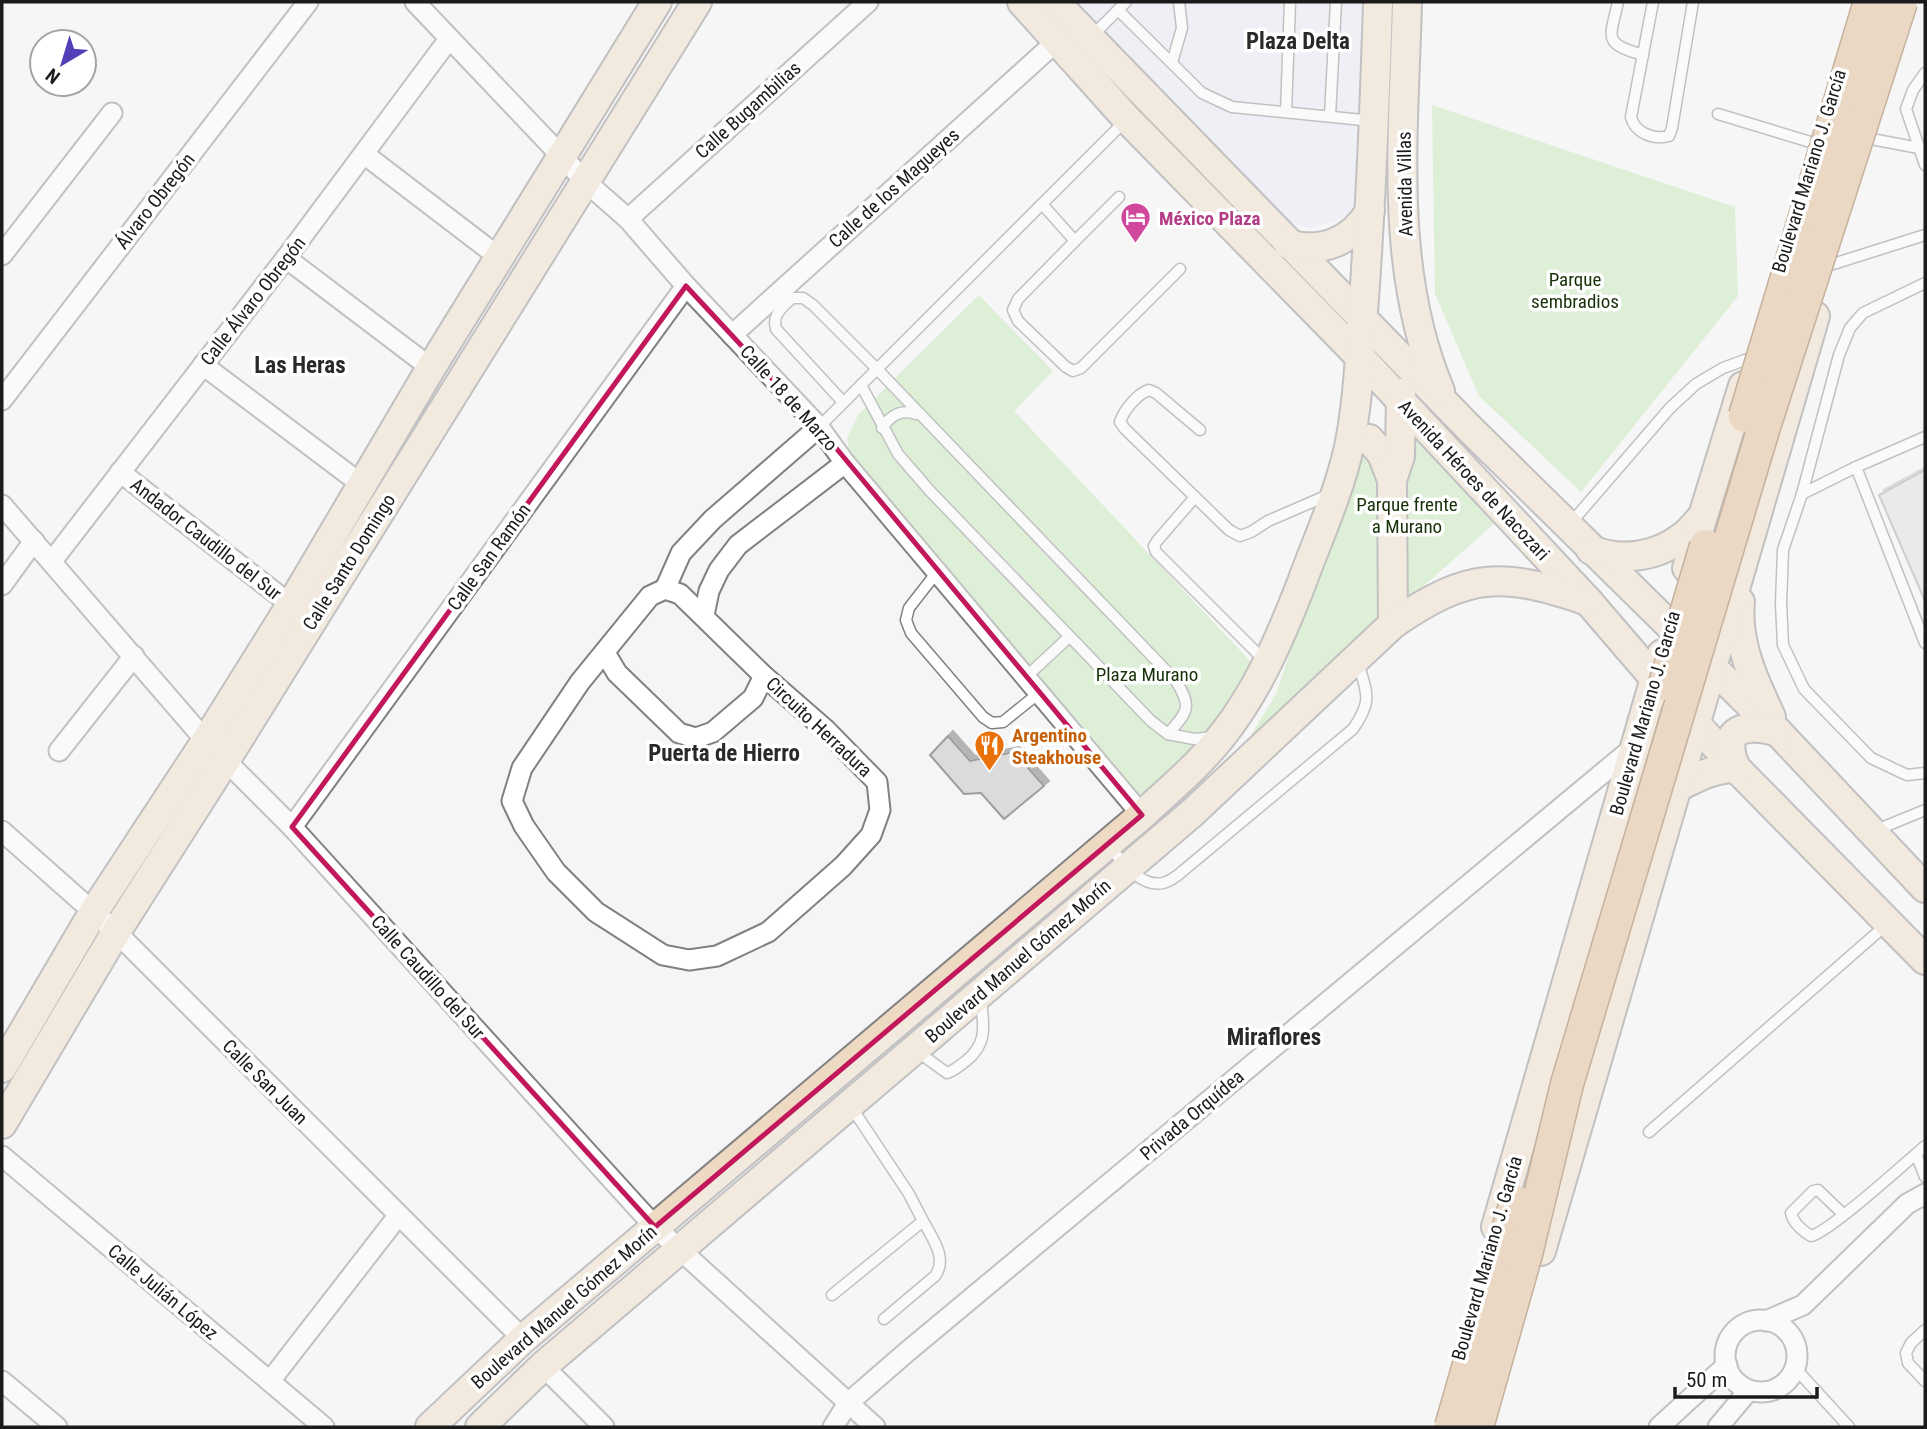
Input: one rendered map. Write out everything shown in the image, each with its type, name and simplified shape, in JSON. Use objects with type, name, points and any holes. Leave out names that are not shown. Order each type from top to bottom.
[{"type":"main road","name":"Calle Santo Domingo","points":[[2,1124],[116,932],[216,751],[291,606],[361,484],[561,154],[657,2]]},
{"type":"main road","name":"Calle Santo Domingo","points":[[2,1069],[93,913],[216,751],[586,181],[697,2]]},
{"type":"main road","name":"Avenida Héroes de Nacozari","points":[[1022,2],[1127,119],[1401,401],[1413,430],[1588,601],[1736,768],[1925,960]]},
{"type":"main road","name":"Avenida Héroes de Nacozari","points":[[1055,2],[1288,244],[1567,527],[1778,732],[1925,888]]},
{"type":"main road","name":"Avenida Villas","points":[[1359,356],[1370,211],[1378,2]]},
{"type":"main road","name":"Avenida Villas","points":[[1407,2],[1402,224],[1417,324],[1428,364],[1445,403]]},
{"type":"main road","name":"Boulevard Mariano J. García","points":[[1438,1427],[1702,517],[1860,2]]},
{"type":"main road","points":[[1451,1427],[1503,1251],[1536,1124],[1681,629],[1870,2]]},
{"type":"main road","points":[[1477,1427],[1526,1254],[1567,1084],[1763,430],[1901,2]]},
{"type":"main road","points":[[1489,1427],[1745,560],[1866,138],[1909,2]]},
{"type":"main road","points":[[1288,244],[1315,248],[1342,241],[1363,223],[1370,211]]},
{"type":"main road","points":[[1401,401],[1402,224]]},
{"type":"main road","name":"Boulevard Manuel Gómez Morín","points":[[430,1427],[523,1339],[1142,815],[1199,762],[1222,736],[1268,664],[1287,621],[1335,491],[1359,444],[1356,402],[1359,356]]},
{"type":"main road","points":[[1359,444],[1413,430],[1468,427]]},
{"type":"main road","points":[[1393,624],[1392,480],[1413,430]]},
{"type":"main road","points":[[1359,444],[1382,454],[1392,480]]},
{"type":"main road","points":[[1591,550],[1603,555],[1631,557],[1658,551],[1683,537],[1702,517]]},
{"type":"main road","points":[[1745,560],[1738,620],[1745,654],[1778,732]]},
{"type":"main road","name":"Boulevard Manuel Gómez Morín","points":[[480,1427],[543,1366],[1192,813],[1393,624],[1422,604],[1456,588],[1482,582],[1522,582],[1544,586],[1588,601]]},
{"type":"main road","points":[[1678,787],[1701,775],[1723,768],[1736,768],[1729,753],[1729,744],[1740,730],[1760,726],[1778,732]]},
{"type":"main road","points":[[1570,968],[1621,980]]},
{"type":"street","name":"Álvaro Obregón","points":[[2,400],[308,2]]},
{"type":"street","name":"Calle 18 de Marzo","points":[[415,2],[586,181],[628,219],[686,286],[819,427],[845,463],[1142,815]]},
{"type":"street","name":"Calle Bugambilias","points":[[628,219],[868,2]]},
{"type":"street","name":"Calle Álvaro Obregón","points":[[52,561],[286,258],[449,39]]},
{"type":"street","name":"Calle de los Magueyes","points":[[732,335],[1057,41]]},
{"type":"street","points":[[2,255],[112,113]]},
{"type":"street","points":[[364,154],[500,258]]},
{"type":"street","points":[[286,258],[431,368]]},
{"type":"street","name":"Calle San Ramón","points":[[292,827],[686,286]]},
{"type":"street","points":[[203,365],[361,484]]},
{"type":"street","name":"Circuito Herradura","points":[[665,589],[680,594],[704,615],[764,676],[826,730],[877,782],[880,810],[871,835],[844,866],[768,932],[717,956],[689,960],[663,955],[596,912],[556,872],[524,826],[512,801],[523,768],[580,682],[650,596],[665,589],[681,553],[713,519],[819,427]]},
{"type":"street","points":[[704,615],[709,591],[719,569],[738,545],[845,463]]},
{"type":"street","name":"Andador Caudillo del Sur","points":[[120,472],[291,606]]},
{"type":"street","name":"Calle Caudillo del Sur","points":[[2,505],[216,751],[292,827],[655,1227],[875,1427]]},
{"type":"street","points":[[2,585],[34,541]]},
{"type":"street","points":[[605,653],[617,673],[679,733],[696,738],[713,733],[753,698],[764,676]]},
{"type":"street","points":[[59,751],[134,656]]},
{"type":"street","name":"Privada Orquídea","points":[[833,1427],[848,1403],[1635,747]]},
{"type":"street","name":"Calle San Juan","points":[[2,831],[116,932],[523,1339]]},
{"type":"street","name":"Calle Julián López","points":[[2,1156],[324,1427]]},
{"type":"street","points":[[1803,1305],[1795,1368],[1790,1378],[1772,1391],[1749,1390],[1739,1384],[1731,1376],[1725,1353],[1735,1332],[1744,1325],[1766,1321],[1803,1305],[1896,1213],[1925,1194]]},
{"type":"street","points":[[270,1381],[398,1216]]},
{"type":"street","points":[[1766,1321],[1784,1329],[1796,1345]]},
{"type":"street","points":[[1659,1427],[1727,1365]]},
{"type":"street","points":[[543,1366],[604,1427]]},
{"type":"street","points":[[2,1381],[57,1427]]},
{"type":"street","points":[[1718,1427],[1749,1390]]},
{"type":"lane","points":[[1090,38],[1126,2]]},
{"type":"lane","points":[[1172,63],[1182,28],[1179,2]]},
{"type":"lane","points":[[1286,112],[1290,2]]},
{"type":"lane","points":[[1330,115],[1336,2]]},
{"type":"lane","points":[[1618,2],[1611,36],[1614,43],[1618,48],[1643,55]]},
{"type":"lane","points":[[1653,2],[1631,117],[1633,127],[1640,133],[1662,138],[1669,136],[1693,2]]},
{"type":"lane","points":[[1118,10],[1202,93],[1232,107],[1374,121]]},
{"type":"lane","points":[[1925,73],[1913,90],[1906,109],[1925,165]]},
{"type":"lane","points":[[1718,114],[1817,144]]},
{"type":"lane","points":[[819,427],[1127,119]]},
{"type":"lane","points":[[1866,138],[1919,148]]},
{"type":"lane","points":[[1119,197],[1018,299],[1013,310],[1018,321],[1066,368],[1073,371],[1081,368],[1180,269]]},
{"type":"lane","points":[[1042,204],[1075,240]]},
{"type":"lane","points":[[1782,259],[1830,265],[1925,235]]},
{"type":"lane","points":[[1925,283],[1863,313],[1850,328],[1839,355],[1802,494],[1783,550],[1781,603],[1783,645],[1804,690],[1871,758],[1907,775],[1925,774]]},
{"type":"lane","points":[[843,402],[776,330],[774,320],[777,313],[792,298],[803,298],[813,305],[1176,681],[1186,697],[1185,715],[1168,734]]},
{"type":"lane","points":[[1567,527],[1687,392],[1723,368],[1753,356]]},
{"type":"lane","points":[[861,385],[898,454],[930,491],[1151,721],[1168,734],[1194,739],[1222,736]]},
{"type":"lane","points":[[1200,430],[1149,390],[1143,392],[1123,414],[1120,422],[1229,530],[1240,536],[1335,491]]},
{"type":"lane","points":[[882,428],[897,413],[908,411],[918,414]]},
{"type":"lane","points":[[1802,494],[1925,437]]},
{"type":"lane","points":[[1856,467],[1925,643]]},
{"type":"lane","points":[[1195,497],[1157,541],[1154,546],[1156,552],[1268,664]]},
{"type":"lane","points":[[937,572],[909,608],[906,620],[911,633],[992,723],[1003,723],[1039,693]]},
{"type":"lane","points":[[1026,677],[1069,637]]},
{"type":"lane","points":[[1107,844],[1128,867],[1149,883],[1163,883],[1178,876],[1353,729],[1363,715],[1368,698],[1357,658]]},
{"type":"lane","points":[[1871,832],[1925,810]]},
{"type":"lane","points":[[1648,1132],[1889,922]]},
{"type":"lane","points":[[915,1050],[947,1073],[952,1072],[976,1052],[984,1034],[981,994]]},
{"type":"lane","points":[[849,1105],[909,1194],[941,1257],[941,1267],[935,1276],[884,1319]]},
{"type":"lane","points":[[1843,1214],[1818,1190],[1813,1191],[1791,1213],[1792,1219],[1811,1236],[1819,1234],[1925,1146]]},
{"type":"lane","points":[[1916,1154],[1925,1177]]},
{"type":"lane","points":[[832,1295],[923,1221]]},
{"type":"lane","points":[[1925,1330],[1911,1343],[1906,1353],[1908,1363],[1925,1381]]},
{"type":"lane","points":[[1795,1368],[1849,1427]]},
{"type":"highlighted area","points":[[686,286],[831,442],[1142,815],[655,1227],[292,827]]},
{"type":"shaded area","name":"Plaza Delta","points":[[1070,2],[1365,2],[1361,187],[1351,212],[1337,221],[1311,228],[1288,224]]},
{"type":"green space","name":"Parque sembradios","points":[[1432,105],[1735,207],[1738,296],[1581,492],[1479,396],[1435,294]]},
{"type":"green space","name":"Plaza Murano","points":[[979,295],[1053,371],[1014,411],[1254,665],[1197,751],[1141,797],[850,455],[847,438],[858,415]]},
{"type":"green space","name":"Parque frente a Murano","points":[[1388,441],[1428,441],[1497,521],[1245,745],[1276,694],[1357,459]]},
{"type":"building","points":[[1925,470],[1925,601],[1879,495]]},
{"type":"building","name":"Argentino Steakhouse","points":[[948,736],[970,761],[1014,752],[1044,786],[1004,819],[981,793],[964,794],[930,755]]},
{"type":"place","name":"México Plaza","points":[[1136,245]]},
{"type":"place","name":"Argentino Steakhouse","points":[[989,773]]},
{"type":"district","name":"Plaza Delta","points":[[1298,41]]},
{"type":"district","name":"Las Heras","points":[[300,365]]},
{"type":"district","name":"Puerta de Hierro","points":[[724,753]]},
{"type":"district","name":"Miraflores","points":[[1274,1037]]}]
